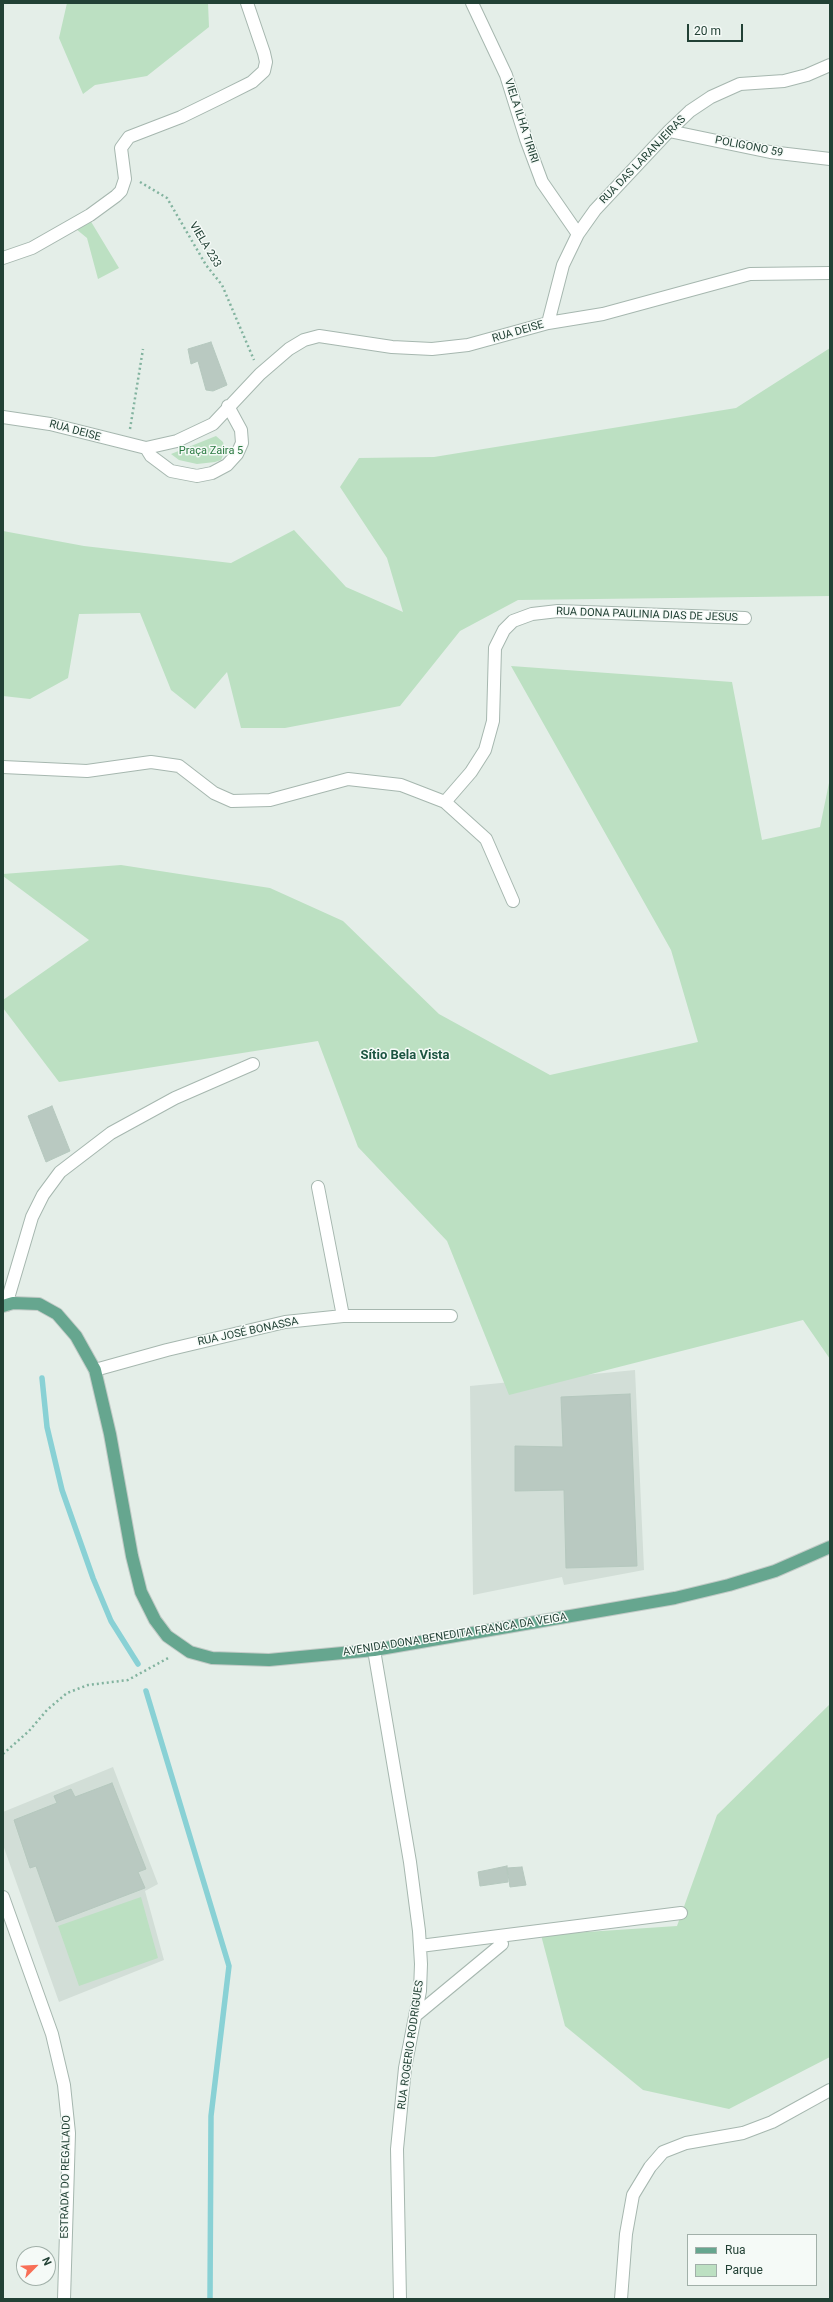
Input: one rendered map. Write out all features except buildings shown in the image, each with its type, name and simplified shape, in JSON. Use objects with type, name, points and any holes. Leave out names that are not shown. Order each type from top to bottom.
[{"type":"main road","name":"AVENIDA DONA BENEDITA FRANCA DA VEIGA","points":[[5,1306],[39,1304],[57,1314],[76,1336],[95,1370],[110,1434],[132,1556],[141,1592],[155,1620],[167,1636],[190,1652],[212,1658],[269,1660],[374,1650],[674,1598],[730,1585],[775,1570],[830,1547]]},
{"type":"street","points":[[3,258],[32,248],[90,215],[116,196],[121,191],[125,180],[121,148],[130,137],[181,117],[222,97],[252,82],[264,71],[266,62],[264,53],[247,3]]},
{"type":"street","name":"VIELA ILHA TIRIRI","points":[[472,3],[506,75],[526,139],[542,182],[578,234]]},
{"type":"street","name":"RUA DAS LARANJEIRAS","points":[[548,323],[563,265],[578,234],[595,210],[669,131],[690,111],[711,97],[740,84],[784,81],[830,65]]},
{"type":"street","name":"POLIGONO 59","points":[[669,131],[770,152],[830,159]]},
{"type":"street","name":"RUA DEISE","points":[[3,417],[50,424],[128,445],[146,448],[177,441],[213,424],[228,406],[260,374],[289,349],[304,340],[319,336],[392,347],[432,349],[468,345],[548,323],[603,314],[750,274],[830,273]]},
{"type":"street","points":[[146,448],[151,456],[170,471],[197,476],[212,473],[227,465],[238,454],[242,443],[241,430],[228,406]]},
{"type":"street","name":"RUA DONA PAULINIA DIAS DE JESUS","points":[[445,802],[471,772],[485,750],[493,721],[495,648],[504,630],[513,621],[532,614],[558,611],[744,618]]},
{"type":"street","points":[[3,767],[87,771],[150,762],[179,766],[214,793],[232,801],[270,800],[348,779],[401,785],[445,802],[486,840],[513,901]]},
{"type":"street","points":[[5,1306],[32,1217],[43,1194],[60,1172],[111,1133],[175,1098],[253,1064]]},
{"type":"street","points":[[318,1187],[343,1316]]},
{"type":"street","name":"RUA JOSÉ BONASSA","points":[[95,1370],[166,1350],[285,1322],[343,1316],[452,1316]]},
{"type":"street","name":"RUA ROGERIO RODRIGUES","points":[[374,1650],[410,1862],[420,1946],[420,1991],[405,2068],[397,2150],[400,2299]]},
{"type":"street","name":"ESTRADA DO REGALADO","points":[[3,1897],[52,2034],[64,2085],[69,2133],[64,2299]]},
{"type":"street","points":[[420,1946],[681,1913]]},
{"type":"street","points":[[415,2016],[502,1944]]},
{"type":"street","points":[[621,2299],[626,2234],[633,2195],[650,2167],[663,2152],[686,2143],[743,2133],[772,2122],[830,2090]]},
{"type":"path","name":"VIELA 233","points":[[134,179],[167,198],[206,265],[222,285],[260,374]]},
{"type":"path","points":[[128,445],[143,349]]},
{"type":"path","points":[[3,1754],[29,1731],[46,1710],[67,1693],[88,1685],[128,1680],[167,1659],[183,1647]]},
{"type":"shaded area","points":[[635,1370],[644,1570],[564,1585],[562,1577],[473,1595],[470,1386]]},
{"type":"shaded area","points":[[113,1767],[158,1884],[145,1891],[164,1960],[59,2002],[3,1845],[3,1812]]},
{"type":"green space","points":[[67,3],[208,3],[209,27],[147,76],[95,85],[83,94],[59,38]]},
{"type":"green space","points":[[87,215],[119,268],[98,279],[87,238],[76,229]]},
{"type":"green space","points":[[830,348],[830,596],[518,600],[460,631],[400,706],[285,728],[241,728],[227,672],[195,709],[171,690],[140,613],[79,614],[68,678],[30,699],[3,696],[3,531],[84,546],[231,563],[294,530],[346,587],[403,612],[387,558],[340,487],[359,458],[434,457],[736,408]]},
{"type":"green space","name":"Praça Zaira 5","points":[[216,436],[223,442],[225,451],[221,460],[197,464],[179,460],[171,454]]},
{"type":"green space","points":[[511,666],[732,682],[762,840],[820,827],[830,778],[830,1359],[803,1320],[509,1395],[447,1241],[358,1147],[318,1041],[59,1082],[3,1008],[3,1000],[89,940],[3,876],[3,874],[121,865],[270,888],[343,921],[439,1014],[550,1075],[698,1042],[671,950]]},
{"type":"green space","points":[[830,1704],[830,2057],[729,2109],[643,2090],[565,2026],[541,1935],[677,1926],[717,1815]]},
{"type":"green space","points":[[141,1897],[158,1958],[79,1986],[58,1926]]},
{"type":"waterway","points":[[42,1378],[47,1427],[62,1490],[93,1578],[111,1621],[138,1664]]},
{"type":"waterway","points":[[146,1691],[229,1966],[211,2116],[210,2299]]},
{"type":"district","name":"Sítio Bela Vista","points":[[405,1056]]}]
